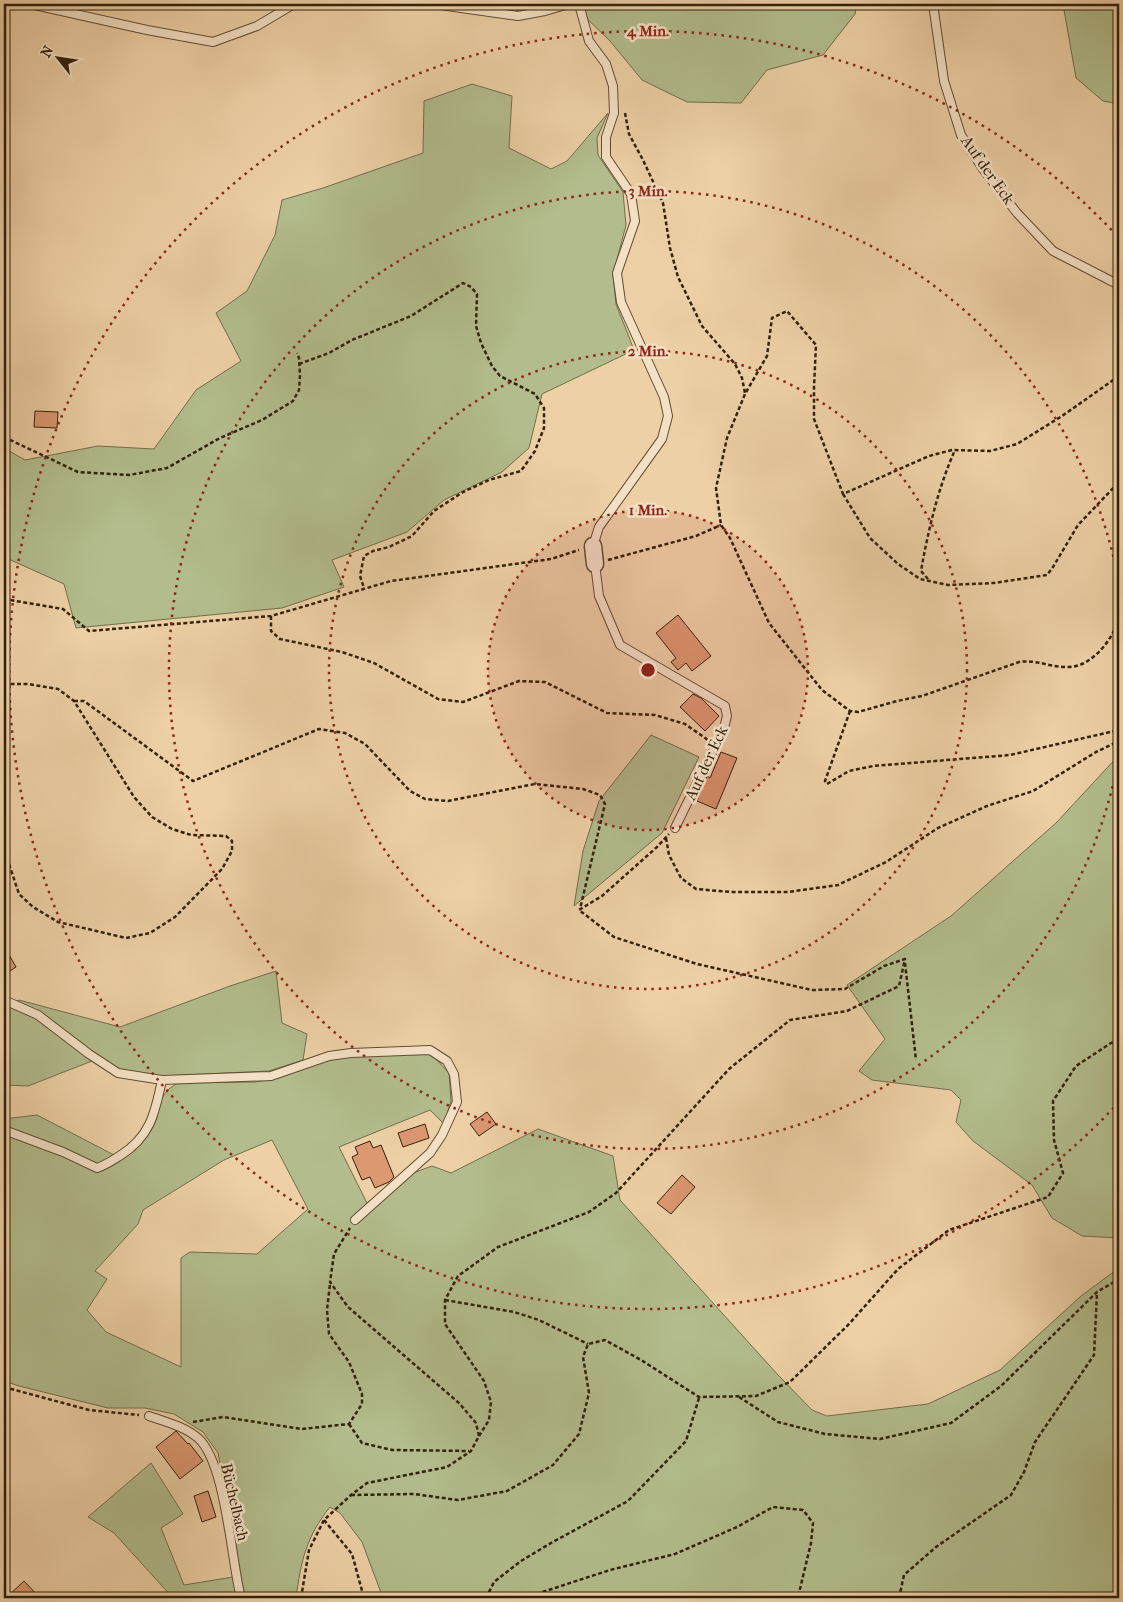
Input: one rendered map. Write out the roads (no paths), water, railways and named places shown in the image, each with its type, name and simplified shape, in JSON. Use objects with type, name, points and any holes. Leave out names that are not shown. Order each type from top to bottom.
[{"type":"street","name":"Auf der Eck","points":[[592,546],[595,564]]},
{"type":"lane","points":[[30,4],[147,30],[213,42],[257,26],[294,4]]},
{"type":"lane","points":[[433,4],[518,16],[569,4]]},
{"type":"lane","points":[[579,4],[589,41],[606,64],[613,86],[614,112],[606,137],[606,157],[631,194],[635,220],[618,274],[621,302],[664,397],[668,416],[662,439],[599,527],[592,546]]},
{"type":"lane","name":"Auf der Eck","points":[[933,4],[944,81],[962,135],[982,169],[1052,251],[1119,285]]},
{"type":"lane","name":"Auf der Eck","points":[[595,564],[599,596],[620,645],[725,706],[727,716],[724,728],[675,828]]},
{"type":"lane","points":[[4,1000],[38,1016],[118,1073],[162,1080],[271,1076],[329,1056],[351,1053],[430,1050],[447,1061],[454,1074],[457,1102],[442,1135],[430,1153],[355,1220]]},
{"type":"lane","points":[[4,1130],[63,1152],[97,1168],[133,1148],[148,1129],[153,1117],[162,1080]]},
{"type":"lane","name":"Büchelbach","points":[[149,1416],[178,1425],[198,1439],[213,1460],[226,1512],[241,1598]]}]
